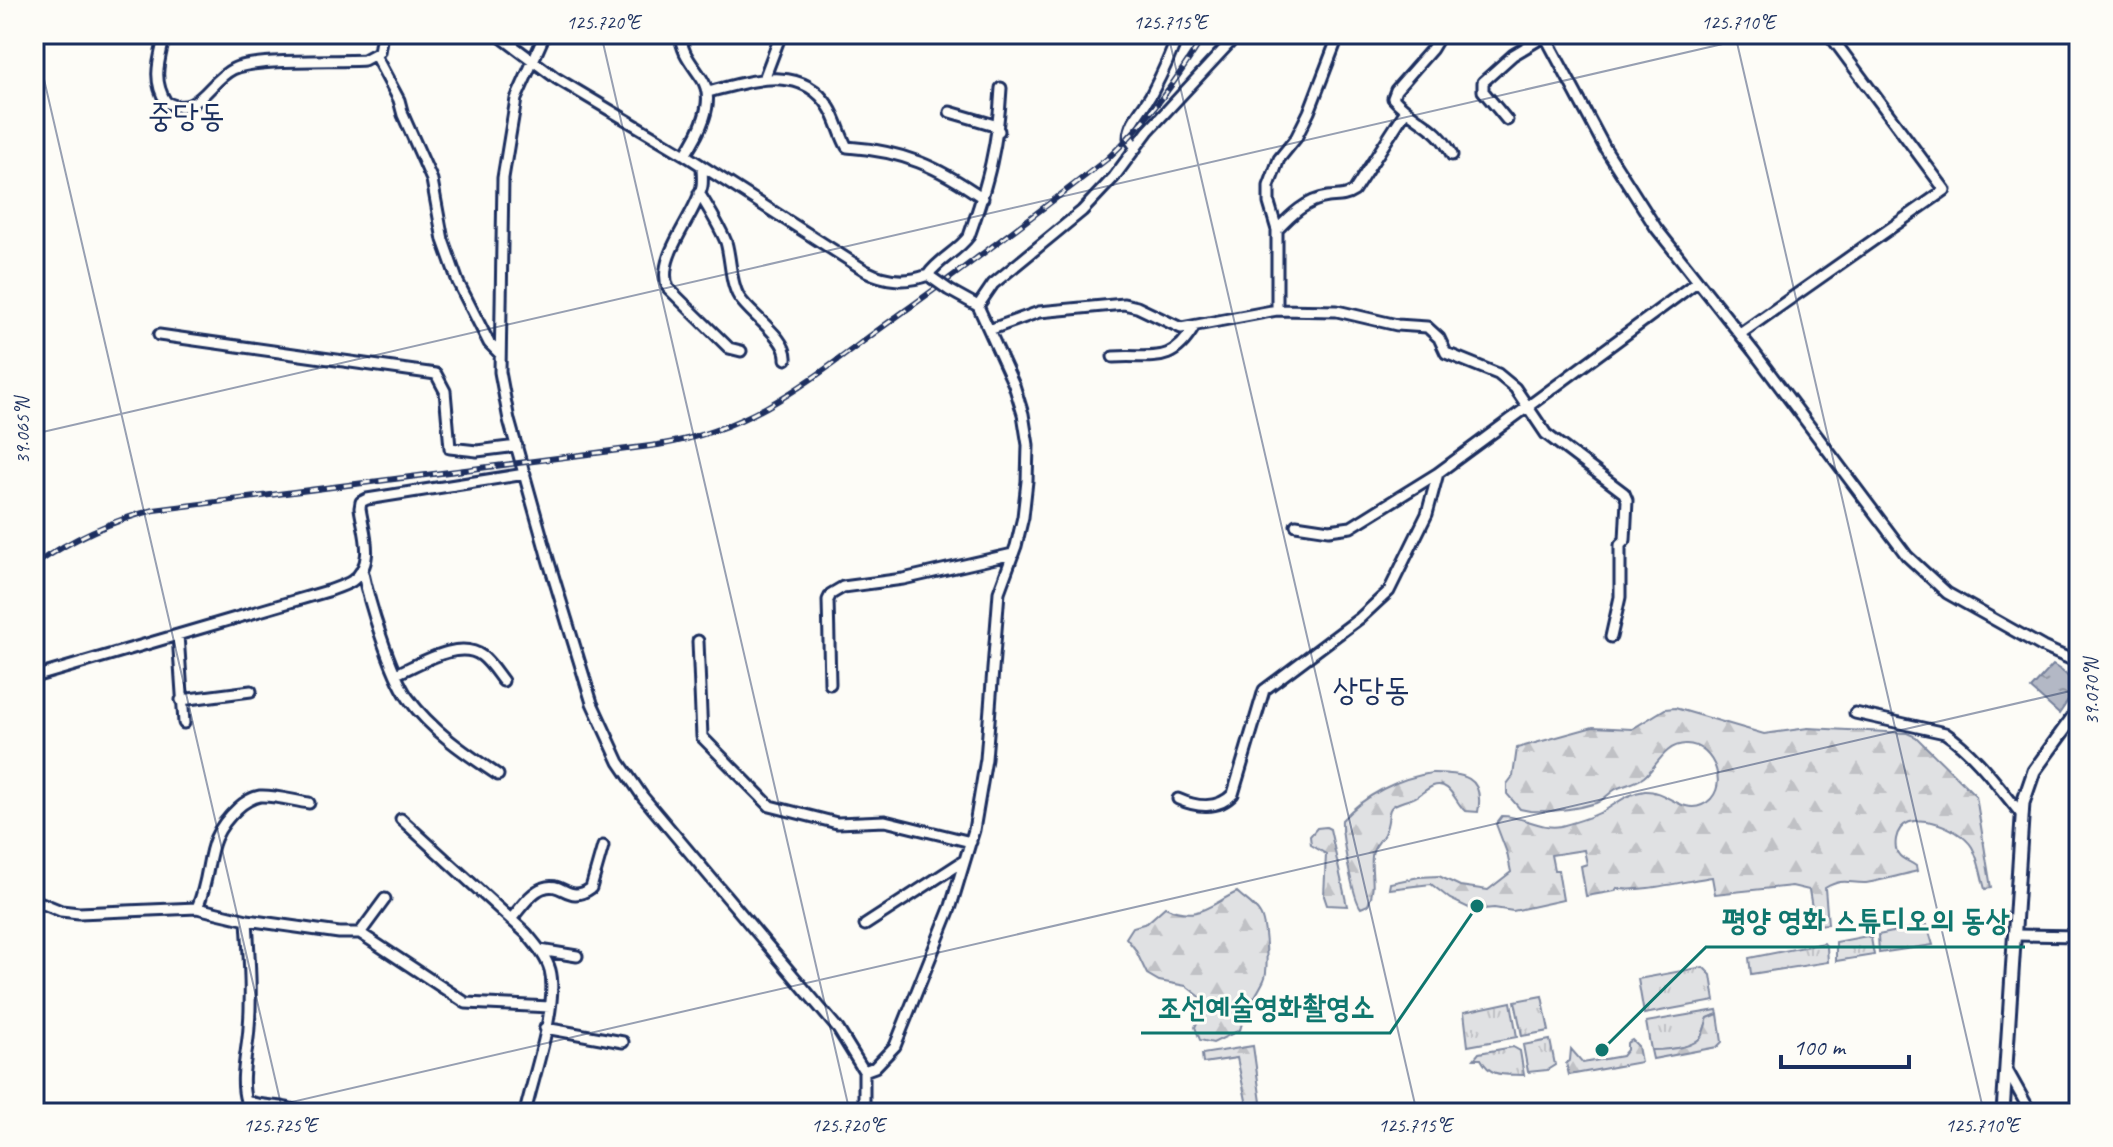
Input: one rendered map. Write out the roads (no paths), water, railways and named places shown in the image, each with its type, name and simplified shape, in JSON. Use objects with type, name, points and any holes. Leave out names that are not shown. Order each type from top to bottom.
[{"type":"main road","points":[[2003,1113],[2022,815],[2034,771],[2079,709]]},
{"type":"street","points":[[165,34],[157,83],[166,102],[181,108],[191,105],[233,69],[262,63],[364,60],[379,52],[382,34]]},
{"type":"street","points":[[497,34],[556,78],[685,155],[877,278],[911,280],[930,277],[978,306],[1014,385],[1028,445],[1027,481],[1023,517],[999,592],[986,759],[971,842],[946,920],[895,1046],[875,1067],[864,1071]]},
{"type":"street","points":[[545,34],[516,99],[503,178],[500,372],[517,446],[588,691],[605,737],[658,816],[838,1029],[864,1071],[864,1113]]},
{"type":"street","points":[[680,34],[686,58],[703,79],[708,92],[708,103],[700,127],[685,155]]},
{"type":"street","points":[[764,79],[781,34]]},
{"type":"street","points":[[1136,148],[1129,138],[1131,125],[1170,58],[1178,34]]},
{"type":"street","points":[[978,306],[993,284],[1082,211],[1238,34]]},
{"type":"street","points":[[1277,310],[1277,230],[1269,203],[1271,177],[1309,112],[1339,34]]},
{"type":"street","points":[[1441,34],[1393,98],[1405,112],[1429,124],[1446,141],[1452,155]]},
{"type":"street","points":[[1740,334],[1945,190],[1829,34]]},
{"type":"street","points":[[1507,120],[1483,91],[1483,82],[1513,55],[1544,35],[1656,228],[1907,556],[1947,593],[2043,647],[2079,663]]},
{"type":"street","points":[[375,55],[399,100],[432,180],[443,240],[458,282],[489,343],[500,354]]},
{"type":"street","points":[[708,92],[752,79],[794,81],[819,93],[830,108],[847,147],[901,154],[933,166],[983,198]]},
{"type":"street","points":[[930,277],[934,266],[961,247],[969,236],[993,165],[999,131],[1001,88]]},
{"type":"street","points":[[950,112],[991,124],[999,131]]},
{"type":"street","points":[[1277,230],[1291,214],[1312,201],[1348,195],[1354,191],[1405,112]]},
{"type":"street","points":[[702,166],[702,186],[675,242],[665,281],[668,288],[729,348],[741,351]]},
{"type":"street","points":[[699,193],[712,212],[725,242],[738,295],[784,345],[786,359]]},
{"type":"street","points":[[1296,525],[1329,530],[1351,527],[1438,473],[1698,281]]},
{"type":"street","points":[[989,330],[1039,312],[1124,304],[1181,328],[1277,310],[1337,311],[1397,325],[1427,327],[1439,338],[1446,353],[1498,374],[1515,388],[1546,434],[1624,493],[1625,540],[1620,545],[1620,597],[1611,637]]},
{"type":"street","points":[[1113,357],[1170,355],[1187,340],[1194,327]]},
{"type":"street","points":[[159,335],[436,374],[445,391],[450,448],[477,451],[517,446]]},
{"type":"street","points":[[1178,799],[1189,804],[1211,805],[1224,802],[1233,794],[1264,690],[1360,618],[1389,591],[1427,514],[1438,473]]},
{"type":"street","points":[[34,677],[328,591],[353,580],[362,569],[367,545],[361,502],[525,474]]},
{"type":"street","points":[[830,684],[828,600],[831,594],[843,587],[912,577],[1013,554]]},
{"type":"street","points":[[362,569],[396,674],[408,698],[442,736],[498,775]]},
{"type":"street","points":[[178,635],[184,723]]},
{"type":"street","points":[[698,641],[702,737],[770,806],[837,823],[885,821],[971,842]]},
{"type":"street","points":[[396,674],[451,651],[467,650],[485,658],[503,681]]},
{"type":"street","points":[[181,700],[251,691]]},
{"type":"street","points":[[1855,713],[1945,733],[1957,741],[2022,815]]},
{"type":"street","points":[[197,908],[209,869],[212,842],[219,826],[235,810],[259,796],[309,803]]},
{"type":"street","points":[[401,819],[511,919],[540,950],[550,969],[550,1007],[525,1113]]},
{"type":"street","points":[[511,919],[540,889],[553,886],[580,895],[591,888],[603,846]]},
{"type":"street","points":[[865,925],[965,860]]},
{"type":"street","points":[[360,933],[385,899]]},
{"type":"street","points":[[34,900],[61,911],[79,913],[197,908],[247,920],[339,933],[360,933],[466,1003],[550,1007]]},
{"type":"street","points":[[247,920],[250,1026],[243,1090],[246,1101],[293,1108],[302,1113]]},
{"type":"street","points":[[2016,935],[2079,936]]},
{"type":"street","points":[[540,950],[577,956]]},
{"type":"street","points":[[545,1028],[623,1042]]},
{"type":"street","points":[[2007,1070],[2031,1113]]},
{"type":"water","points":[[2053,665],[2068,676],[2073,687],[2059,714],[2031,689]]},
{"type":"railway","points":[[34,565],[92,532],[154,510],[658,445],[694,437],[755,413],[810,380],[1107,159],[1160,100],[1205,34]]},
{"type":"place","name":"조선예술영화촬영소","points":[[1477,906]]},
{"type":"place","name":"평양 영화 스튜디오의 동상","points":[[1602,1050]]},
{"type":"district","name":"중당동","points":[[186,115]]},
{"type":"district","name":"상당동","points":[[1371,689]]}]
